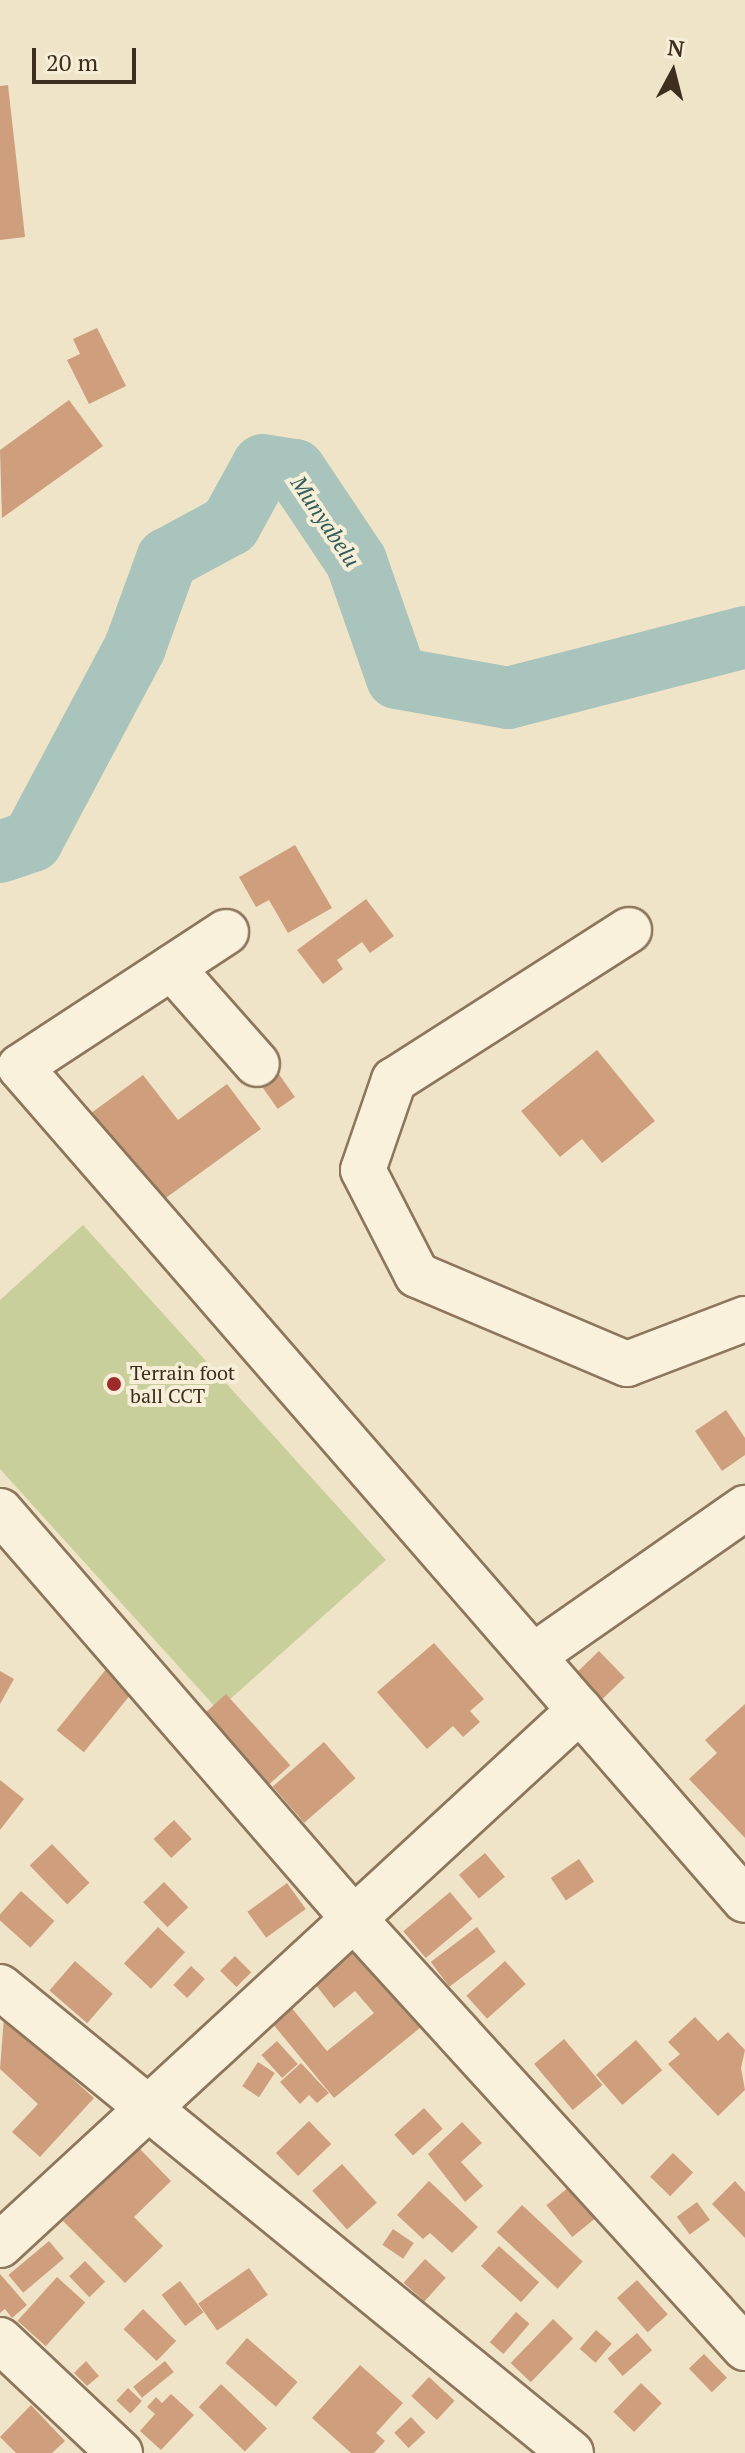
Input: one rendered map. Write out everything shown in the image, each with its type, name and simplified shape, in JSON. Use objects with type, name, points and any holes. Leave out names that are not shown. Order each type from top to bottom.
[{"type":"street","points":[[629,930],[394,1080],[363,1170],[417,1275],[627,1364],[745,1319]]},
{"type":"street","points":[[226,932],[20,1067],[745,1900]]},
{"type":"street","points":[[172,968],[257,1064]]},
{"type":"street","points":[[533,1656],[745,1508]]},
{"type":"street","points":[[0,1511],[355,1920],[745,2348]]},
{"type":"street","points":[[0,2245],[580,1710]]},
{"type":"street","points":[[0,1987],[146,2110],[571,2453]]},
{"type":"street","points":[[0,2340],[120,2453]]},
{"type":"green space","name":"Terrain foot ball CCT","points":[[83,1225],[386,1560],[218,1710],[0,1469],[0,1300]]},
{"type":"building","points":[[8,85],[25,237],[0,240],[0,86]]},
{"type":"building","points":[[97,328],[126,386],[89,404],[67,360],[80,354],[73,339]]},
{"type":"building","points":[[69,400],[103,446],[2,518],[0,450]]},
{"type":"building","points":[[295,845],[332,908],[288,933],[269,900],[256,907],[239,877]]},
{"type":"building","points":[[366,899],[394,936],[370,953],[362,942],[337,960],[343,969],[323,984],[297,950]]},
{"type":"building","points":[[597,1050],[655,1121],[602,1163],[582,1139],[560,1157],[521,1111]]},
{"type":"building","points":[[276,1070],[295,1097],[278,1109],[259,1082]]},
{"type":"building","points":[[143,1075],[178,1120],[227,1084],[261,1129],[152,1208],[83,1119]]},
{"type":"building","points":[[726,1410],[745,1438],[745,1455],[722,1471],[695,1431]]},
{"type":"building","points":[[434,1643],[484,1699],[470,1711],[480,1722],[463,1737],[453,1726],[427,1749],[377,1692]]},
{"type":"building","points":[[599,1651],[625,1678],[602,1700],[576,1673]]},
{"type":"building","points":[[107,1668],[134,1690],[84,1752],[57,1730]]},
{"type":"building","points":[[0,1671],[14,1679],[0,1704]]},
{"type":"building","points":[[226,1694],[290,1765],[258,1795],[193,1723]]},
{"type":"building","points":[[745,1704],[745,1838],[689,1779],[717,1753],[705,1740]]},
{"type":"building","points":[[324,1742],[355,1778],[304,1823],[273,1787]]},
{"type":"building","points":[[0,1780],[24,1799],[0,1830]]},
{"type":"building","points":[[174,1820],[192,1839],[171,1858],[154,1839]]},
{"type":"building","points":[[52,1844],[90,1883],[67,1904],[30,1866]]},
{"type":"building","points":[[485,1853],[505,1877],[479,1899],[459,1875]]},
{"type":"building","points":[[579,1859],[594,1881],[566,1900],[551,1878]]},
{"type":"building","points":[[164,1882],[188,1907],[167,1927],[143,1902]]},
{"type":"building","points":[[287,1883],[306,1909],[266,1938],[247,1912]]},
{"type":"building","points":[[21,1891],[54,1921],[30,1948],[0,1921],[0,1914]]},
{"type":"building","points":[[450,1892],[472,1919],[426,1958],[403,1931]]},
{"type":"building","points":[[158,1927],[185,1952],[151,1989],[124,1964]]},
{"type":"building","points":[[477,1927],[496,1952],[449,1987],[431,1962]]},
{"type":"building","points":[[358,1941],[426,2023],[334,2098],[272,2023],[291,2007],[327,2051],[374,2013],[355,1991],[334,2008],[311,1979]]},
{"type":"building","points":[[235,1956],[251,1972],[236,1987],[220,1971]]},
{"type":"building","points":[[75,1961],[113,1994],[87,2023],[49,1990]]},
{"type":"building","points":[[505,1961],[526,1984],[487,2019],[466,1996]]},
{"type":"building","points":[[191,1966],[205,1979],[187,1998],[173,1985]]},
{"type":"building","points":[[4,2017],[94,2098],[40,2157],[12,2132],[38,2104],[0,2069]]},
{"type":"building","points":[[695,2017],[718,2041],[728,2032],[745,2050],[741,2068],[745,2090],[718,2116],[668,2064],[680,2054],[668,2042]]},
{"type":"building","points":[[564,2039],[603,2085],[573,2110],[534,2064]]},
{"type":"building","points":[[636,2040],[662,2070],[622,2105],[596,2075]]},
{"type":"building","points":[[277,2041],[298,2064],[282,2078],[261,2055]]},
{"type":"building","points":[[258,2062],[275,2073],[259,2097],[242,2086]]},
{"type":"building","points":[[301,2063],[329,2093],[317,2103],[309,2095],[300,2104],[280,2082]]},
{"type":"building","points":[[424,2108],[443,2129],[413,2156],[394,2135]]},
{"type":"building","points":[[309,2121],[331,2144],[298,2176],[276,2153]]},
{"type":"building","points":[[462,2122],[482,2143],[461,2162],[483,2186],[465,2202],[428,2154]]},
{"type":"building","points":[[139,2148],[171,2181],[134,2217],[163,2246],[125,2283],[63,2221]]},
{"type":"building","points":[[673,2153],[693,2172],[670,2196],[650,2177]]},
{"type":"building","points":[[342,2164],[377,2203],[347,2229],[312,2191]]},
{"type":"building","points":[[429,2181],[478,2227],[452,2253],[430,2233],[423,2239],[397,2215]]},
{"type":"building","points":[[735,2181],[745,2192],[745,2238],[712,2204]]},
{"type":"building","points":[[569,2187],[595,2219],[572,2237],[546,2205]]},
{"type":"building","points":[[697,2202],[710,2220],[690,2234],[677,2217]]},
{"type":"building","points":[[522,2205],[583,2262],[557,2289],[497,2232]]},
{"type":"building","points":[[393,2229],[414,2243],[403,2259],[382,2245]]},
{"type":"building","points":[[49,2241],[64,2259],[23,2293],[8,2275]]},
{"type":"building","points":[[499,2246],[539,2282],[521,2302],[481,2266]]},
{"type":"building","points":[[425,2259],[446,2278],[424,2302],[404,2283]]},
{"type":"building","points":[[85,2261],[105,2282],[89,2297],[69,2276]]},
{"type":"building","points":[[249,2268],[268,2295],[217,2331],[198,2304]]},
{"type":"building","points":[[0,2274],[27,2305],[12,2318],[5,2309],[0,2313]]},
{"type":"building","points":[[57,2277],[85,2302],[46,2346],[18,2321]]},
{"type":"building","points":[[637,2280],[668,2314],[648,2332],[617,2298]]},
{"type":"building","points":[[180,2281],[203,2312],[185,2326],[162,2295]]},
{"type":"building","points":[[143,2309],[176,2341],[157,2361],[124,2329]]},
{"type":"building","points":[[516,2312],[530,2324],[503,2354],[490,2342]]},
{"type":"building","points":[[553,2319],[573,2338],[531,2382],[511,2363]]},
{"type":"building","points":[[596,2330],[612,2344],[595,2363],[580,2349]]},
{"type":"building","points":[[637,2333],[652,2350],[623,2376],[608,2359]]},
{"type":"building","points":[[247,2338],[298,2382],[276,2407],[225,2363]]},
{"type":"building","points":[[704,2354],[727,2378],[712,2392],[689,2369]]},
{"type":"building","points":[[86,2361],[99,2376],[87,2386],[74,2373]]},
{"type":"building","points":[[165,2361],[174,2372],[142,2398],[133,2387]]},
{"type":"building","points":[[360,2365],[403,2403],[376,2433],[385,2441],[374,2453],[351,2453],[312,2418]]},
{"type":"building","points":[[429,2377],[455,2401],[437,2420],[411,2396]]},
{"type":"building","points":[[641,2383],[662,2403],[634,2432],[613,2412]]},
{"type":"building","points":[[221,2384],[267,2428],[245,2451],[199,2407]]},
{"type":"building","points":[[128,2388],[142,2401],[130,2413],[116,2400]]},
{"type":"building","points":[[171,2394],[194,2415],[161,2450],[140,2431],[155,2414],[147,2407],[156,2397],[162,2403]]},
{"type":"building","points":[[31,2405],[65,2441],[52,2453],[16,2453],[0,2437]]},
{"type":"building","points":[[411,2417],[425,2432],[409,2448],[394,2433]]},
{"type":"waterway","name":"Munyabelu","points":[[0,852],[32,841],[135,647],[167,559],[230,525],[263,465],[295,470],[356,561],[397,678],[508,698],[745,637]]},
{"type":"place","name":"Terrain foot ball CCT","points":[[114,1384]]}]
